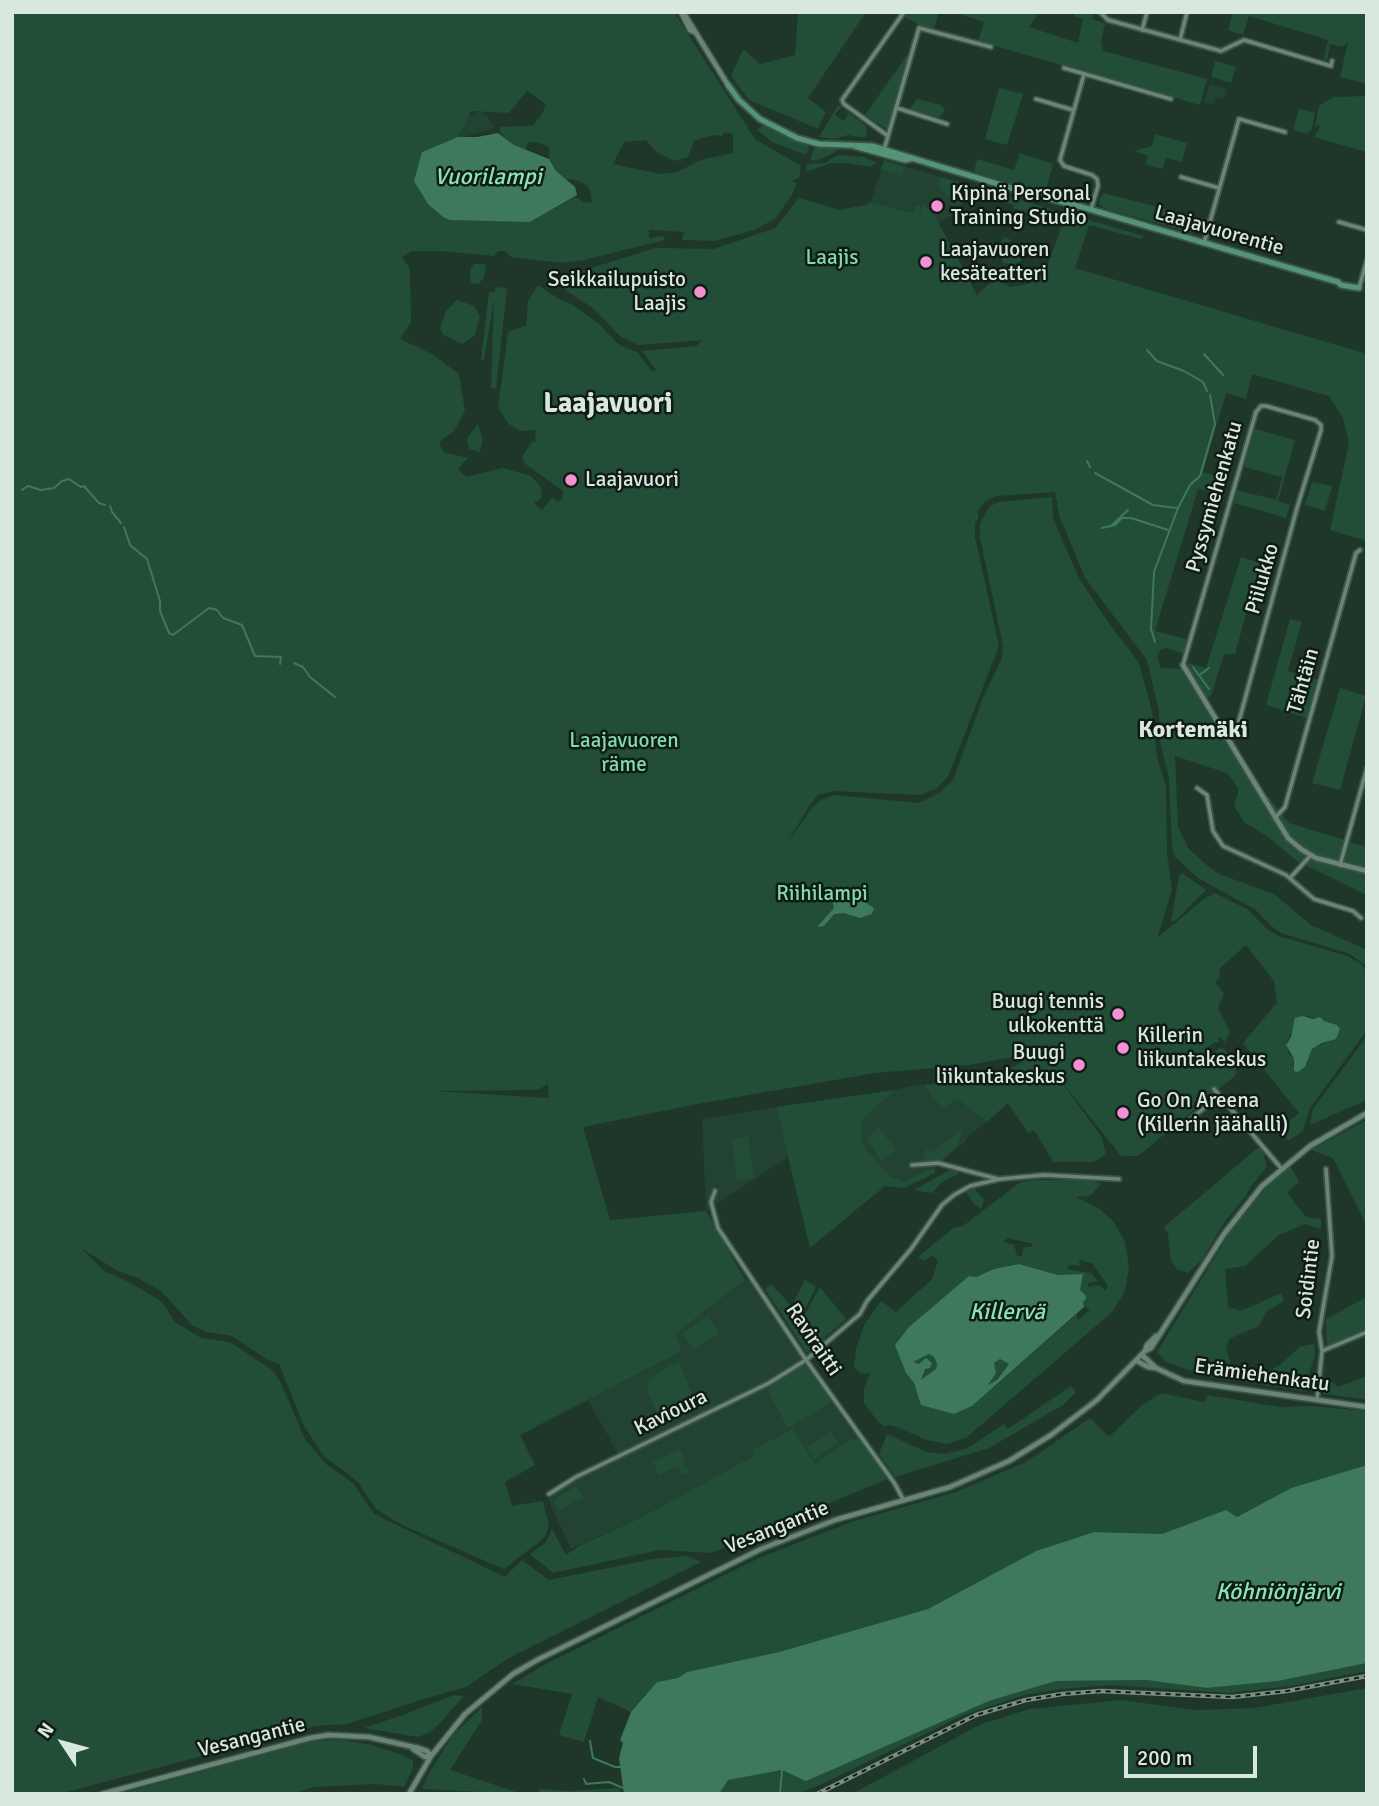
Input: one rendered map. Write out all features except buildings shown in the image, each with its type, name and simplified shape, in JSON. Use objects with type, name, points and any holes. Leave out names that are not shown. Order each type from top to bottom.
[{"type":"main road","name":"Laajavuorentie","points":[[728,85],[738,100],[760,119],[779,130],[819,144],[854,146],[905,160],[910,159],[1027,195],[1032,194],[1367,290]]},
{"type":"main road","name":"Laajavuorentie","points":[[854,146],[859,144],[884,149],[906,155],[910,159]]},
{"type":"street","name":"Laajavuorentie","points":[[682,12],[690,30],[695,33],[728,85]]},
{"type":"street","points":[[888,136],[842,100],[904,12]]},
{"type":"street","points":[[1100,12],[1108,20],[1222,51],[1244,40],[1331,66],[1332,61]]},
{"type":"street","points":[[1142,30],[1147,12]]},
{"type":"street","points":[[1180,40],[1187,12]]},
{"type":"street","points":[[884,149],[919,27],[991,47]]},
{"type":"street","points":[[1064,68],[1171,99]]},
{"type":"street","points":[[1084,74],[1060,160],[1064,166],[1092,175],[1097,180],[1098,186],[1091,211]]},
{"type":"street","points":[[1036,100],[1073,110]]},
{"type":"street","points":[[897,108],[947,124]]},
{"type":"street","points":[[1204,243],[1239,119],[1285,132]]},
{"type":"street","points":[[1181,177],[1219,188]]},
{"type":"street","points":[[1339,222],[1367,230]]},
{"type":"street","points":[[1359,288],[1367,260]]},
{"type":"street","name":"Pyssymiehenkatu","points":[[1321,425],[1315,420],[1266,406],[1261,406],[1256,412],[1184,663],[1288,838],[1311,855],[1367,871]]},
{"type":"street","name":"Piilukko","points":[[1227,738],[1239,721],[1321,425]]},
{"type":"street","name":"Tähtäin","points":[[1275,818],[1285,807],[1353,565],[1360,550]]},
{"type":"street","points":[[1340,865],[1367,768]]},
{"type":"street","points":[[1196,788],[1207,795],[1213,831],[1223,846],[1290,878],[1314,899],[1353,911],[1361,918]]},
{"type":"street","points":[[1290,878],[1311,855]]},
{"type":"street","points":[[1214,1089],[1281,1168]]},
{"type":"street","points":[[1178,1129],[1219,1096]]},
{"type":"street","name":"Vesangantie","points":[[409,1794],[431,1756],[453,1727],[478,1702],[537,1660],[772,1545],[834,1521],[962,1482],[1029,1450],[1075,1418],[1144,1353],[1234,1220],[1262,1186],[1310,1146],[1367,1113]]},
{"type":"street","points":[[912,1165],[938,1163],[1000,1180],[1044,1175],[1119,1179]]},
{"type":"street","name":"Soidintie","points":[[1317,1400],[1322,1351],[1319,1332],[1332,1256],[1326,1168]]},
{"type":"street","name":"Kavioura","points":[[549,1494],[576,1477],[769,1383],[806,1360],[860,1314],[867,1301],[911,1249],[942,1205],[970,1186],[1000,1180]]},
{"type":"street","name":"Raviraitti","points":[[715,1191],[711,1202],[718,1228],[904,1501]]},
{"type":"street","points":[[1322,1351],[1367,1332]]},
{"type":"street","name":"Erämiehenkatu","points":[[1144,1353],[1156,1368]]},
{"type":"street","name":"Erämiehenkatu","points":[[1137,1361],[1175,1378],[1192,1382],[1367,1407]]},
{"type":"street","name":"Vesangantie","points":[[102,1794],[310,1738],[354,1735],[427,1751],[431,1756]]},
{"type":"shaded area","points":[[1210,84],[1227,89],[1224,99],[1216,97],[1214,105],[1204,102]]},
{"type":"shaded area","points":[[480,111],[495,128],[445,142],[463,117]]},
{"type":"shaded area","points":[[884,160],[972,186],[957,212],[939,223],[923,204],[920,214],[920,206],[916,205],[914,213],[871,202]]},
{"type":"shaded area","points":[[924,1085],[943,1110],[957,1099],[987,1122],[935,1167],[904,1181],[890,1176],[861,1143],[862,1120],[895,1090]]},
{"type":"shaded area","points":[[776,1107],[788,1157],[706,1211],[702,1119]]},
{"type":"shaded area","points":[[745,1280],[751,1281],[860,1439],[847,1441],[815,1465],[793,1430],[752,1450],[755,1456],[642,1517],[571,1549],[548,1499],[575,1480],[621,1459],[588,1400],[682,1351],[675,1334]]},
{"type":"green space","points":[[12,12],[674,12],[755,139],[801,166],[799,178],[791,181],[797,183],[791,196],[775,219],[754,230],[715,241],[682,240],[684,232],[649,230],[649,238],[664,236],[665,240],[561,263],[511,257],[505,251],[498,251],[494,256],[412,251],[402,257],[410,269],[411,322],[400,339],[432,354],[459,374],[465,411],[454,431],[439,442],[443,452],[468,458],[458,469],[466,477],[503,468],[531,476],[541,487],[542,498],[534,503],[542,510],[552,498],[558,502],[562,499],[563,491],[524,463],[522,457],[532,442],[536,442],[535,430],[520,431],[509,424],[498,408],[508,332],[526,326],[528,301],[538,285],[599,324],[619,345],[637,352],[653,372],[656,370],[642,351],[696,346],[703,340],[638,345],[621,337],[593,308],[562,288],[561,283],[567,277],[582,271],[655,248],[714,249],[775,228],[799,198],[840,210],[871,202],[913,213],[916,205],[920,206],[920,214],[923,203],[935,216],[977,295],[995,278],[1010,287],[1028,284],[1044,275],[1062,225],[1013,208],[1014,205],[969,193],[972,186],[1144,236],[1141,239],[1089,225],[1075,268],[1367,354],[1367,546],[1364,540],[1330,530],[1349,443],[1343,418],[1329,396],[1252,374],[1246,399],[1226,393],[1203,472],[1226,479],[1221,499],[1213,496],[1214,493],[1198,489],[1155,631],[1189,640],[1185,654],[1167,648],[1161,649],[1157,657],[1161,668],[1181,669],[1189,663],[1206,668],[1241,557],[1260,563],[1235,654],[1224,654],[1211,696],[1202,701],[1233,752],[1289,823],[1367,847],[1367,895],[1297,861],[1268,837],[1244,822],[1234,806],[1239,789],[1227,773],[1175,756],[1178,826],[1188,848],[1208,866],[1219,874],[1274,894],[1311,925],[1367,950],[1367,966],[1348,953],[1281,933],[1256,910],[1198,878],[1175,857],[1169,778],[1160,742],[1159,711],[1147,660],[1085,578],[1059,515],[1055,492],[996,496],[985,502],[978,511],[975,537],[999,646],[948,777],[936,789],[920,795],[833,791],[818,795],[786,845],[812,808],[833,795],[919,803],[939,793],[953,780],[983,698],[1002,658],[1003,646],[980,537],[980,524],[989,507],[998,502],[1052,497],[1053,518],[1079,578],[1139,663],[1152,711],[1157,757],[1166,787],[1167,854],[1172,890],[1157,938],[1205,898],[1215,893],[1247,909],[1267,929],[1279,936],[1347,956],[1367,971],[1367,1030],[1310,1108],[1303,1131],[1288,1141],[1282,1127],[1299,1113],[1243,1043],[1277,1003],[1274,981],[1246,945],[1219,969],[1220,977],[1215,982],[1224,994],[1218,1008],[1230,1032],[1225,1042],[1220,1037],[1220,1041],[1208,1048],[1212,1053],[1220,1048],[1224,1049],[1237,1063],[1236,1075],[1138,1156],[1121,1156],[1058,1077],[1101,1136],[1106,1154],[1101,1158],[1092,1162],[1053,1162],[1034,1130],[1028,1133],[1008,1103],[987,1122],[957,1099],[943,1110],[924,1085],[992,1078],[1022,1062],[1012,1057],[969,1065],[875,1073],[583,1127],[610,1220],[706,1211],[745,1280],[675,1334],[682,1351],[520,1435],[535,1465],[505,1482],[512,1506],[543,1501],[549,1526],[545,1537],[504,1569],[404,1526],[376,1509],[358,1482],[323,1455],[304,1426],[279,1364],[268,1360],[232,1336],[207,1332],[192,1325],[161,1291],[118,1271],[82,1249],[104,1271],[133,1284],[162,1302],[175,1322],[201,1338],[230,1342],[272,1370],[281,1383],[305,1439],[327,1465],[353,1483],[374,1514],[505,1577],[522,1560],[549,1580],[653,1559],[687,1556],[701,1562],[507,1659],[466,1687],[347,1724],[315,1726],[59,1794],[12,1794]],"holes":[[[527,91],[546,104],[533,126],[499,127],[501,134],[514,145],[526,150],[528,142],[549,147],[549,159],[556,171],[565,180],[573,179],[585,184],[590,189],[592,202],[585,203],[575,197],[530,222],[439,212],[422,152],[458,137],[471,111],[509,113]],[[724,132],[733,134],[733,153],[701,160],[677,172],[660,174],[613,164],[624,142],[646,140],[656,152],[675,161],[688,157],[694,141],[712,135],[722,136]],[[1307,1016],[1337,1025],[1331,1040],[1312,1049],[1305,1067],[1293,1066],[1294,1059],[1288,1052],[1287,1042],[1294,1027]],[[548,1084],[549,1098],[434,1091],[537,1090]]]},
{"type":"green space","points":[[798,12],[866,12],[808,98],[826,112],[818,129],[749,100],[731,76],[743,49],[760,64],[795,55]]},
{"type":"green space","points":[[908,12],[939,12],[934,29],[905,17]]},
{"type":"green space","points":[[953,12],[1039,12],[1029,27],[1078,43],[1083,19],[1074,16],[1074,12],[1094,12],[1092,19],[1105,23],[1101,42],[1103,51],[1207,79],[1200,105],[978,41],[984,22]]},
{"type":"green space","points":[[1233,12],[1367,12],[1367,84],[1340,77],[1348,42],[1342,47],[1330,44],[1327,60],[1324,60],[1328,40],[1249,16],[1243,35],[1228,30]]},
{"type":"green space","points":[[910,51],[887,129],[865,115]]},
{"type":"green space","points":[[1215,61],[1236,67],[1231,83],[1211,77]]},
{"type":"green space","points":[[999,88],[1023,94],[1007,145],[985,139]]},
{"type":"green space","points":[[1367,96],[1367,152],[1314,137],[1321,124],[1315,127],[1319,106],[1333,97]]},
{"type":"green space","points":[[917,99],[941,105],[945,110],[939,118],[909,110]]},
{"type":"green space","points":[[838,105],[842,108],[835,115],[844,121],[848,115],[846,111],[865,125],[865,138],[848,135],[834,139],[819,137]]},
{"type":"green space","points":[[1299,108],[1315,113],[1312,129],[1307,134],[1293,130]]},
{"type":"green space","points":[[763,125],[807,145],[808,152],[800,153],[772,142],[757,130]]},
{"type":"green space","points":[[1155,134],[1187,143],[1182,162],[1166,158],[1162,169],[1145,164],[1148,156],[1134,151],[1152,146]]},
{"type":"green space","points":[[815,147],[840,148],[816,161],[810,159]]},
{"type":"green space","points":[[1020,153],[1053,164],[1045,194],[974,172],[977,159],[1014,170]]},
{"type":"green space","points":[[838,155],[864,157],[876,162],[871,167],[831,163],[806,172],[807,164],[825,163]]},
{"type":"green space","points":[[884,160],[905,167],[902,176],[881,169]]},
{"type":"green space","points":[[940,177],[967,185],[958,204],[939,188]]},
{"type":"green space","points":[[1103,193],[1204,219],[1202,231],[1193,233],[1106,209],[1100,205],[1099,200]]},
{"type":"green space","points":[[1005,237],[1011,240],[1009,243],[1012,252],[1021,259],[1013,265],[1003,263],[998,245]]},
{"type":"green space","points":[[474,264],[484,264],[486,267],[484,278],[478,284],[471,283],[470,270]]},
{"type":"green space","points":[[495,287],[507,288],[496,389],[491,388],[494,299],[484,360],[481,360],[489,292],[495,292]]},
{"type":"green space","points":[[457,300],[474,306],[480,316],[475,335],[463,344],[443,335],[440,328],[446,311]]},
{"type":"green space","points":[[478,424],[483,439],[480,452],[469,449],[467,438]]},
{"type":"green space","points":[[1255,429],[1295,440],[1278,501],[1290,505],[1286,518],[1234,503],[1237,490],[1276,500],[1282,477],[1244,467]]},
{"type":"green space","points":[[1312,482],[1332,486],[1325,511],[1305,505]]},
{"type":"green space","points":[[1290,619],[1302,622],[1288,671],[1318,680],[1309,719],[1266,705]]},
{"type":"green space","points":[[1340,688],[1366,696],[1340,790],[1312,783]]},
{"type":"green space","points":[[1182,873],[1206,890],[1171,922],[1179,876]]},
{"type":"green space","points":[[1367,1036],[1367,1100],[1310,1125],[1313,1109]]},
{"type":"green space","points":[[895,1090],[862,1120],[861,1143],[890,1176],[904,1181],[935,1167],[935,1173],[904,1188],[885,1186],[810,1248],[776,1107]]},
{"type":"green space","points":[[1367,1120],[1365,1222],[1333,1158],[1311,1150]]},
{"type":"green space","points":[[879,1128],[896,1150],[882,1161],[866,1139]]},
{"type":"green space","points":[[960,1130],[962,1132],[958,1145],[941,1161],[924,1161],[923,1155],[927,1149],[932,1153]]},
{"type":"green space","points":[[748,1136],[754,1178],[737,1181],[732,1139]]},
{"type":"green space","points":[[1260,1146],[1266,1154],[1264,1156],[1267,1167],[1226,1220],[1201,1261],[1188,1273],[1178,1270],[1171,1261],[1168,1233],[1164,1227]]},
{"type":"green space","points":[[1291,1167],[1299,1182],[1287,1193],[1306,1217],[1321,1219],[1321,1229],[1305,1224],[1279,1235],[1245,1266],[1225,1269],[1228,1307],[1241,1311],[1281,1293],[1284,1301],[1267,1311],[1259,1326],[1229,1339],[1226,1348],[1233,1372],[1267,1372],[1280,1365],[1301,1346],[1314,1344],[1315,1356],[1309,1373],[1312,1382],[1303,1391],[1205,1376],[1166,1362],[1157,1352],[1236,1223],[1264,1190]]},
{"type":"green space","points":[[950,1170],[958,1174],[941,1183],[932,1193],[914,1190]]},
{"type":"green space","points":[[1031,1180],[1091,1180],[1101,1184],[1090,1196],[1076,1197],[1100,1209],[1114,1222],[1125,1242],[1129,1267],[1125,1291],[1112,1312],[966,1438],[947,1444],[927,1440],[892,1425],[884,1426],[864,1403],[864,1389],[870,1374],[860,1373],[854,1368],[856,1349],[865,1323],[881,1301],[896,1312],[932,1279],[938,1261],[932,1255],[925,1261],[918,1257],[953,1228],[963,1226],[1019,1183]],"holes":[[[1008,1238],[1033,1244],[1032,1247],[1023,1247],[1022,1256],[1017,1256],[1014,1245],[1003,1242]],[[1079,1260],[1092,1263],[1108,1286],[1105,1291],[1100,1285],[1088,1287],[1088,1283],[1098,1281],[1091,1273],[1067,1269],[1069,1265],[1080,1266]],[[1019,1264],[1058,1275],[1083,1302],[1084,1307],[1090,1310],[1078,1320],[1077,1314],[972,1406],[921,1405],[899,1352],[976,1277],[994,1269]]]},
{"type":"green space","points":[[973,1187],[984,1200],[981,1209],[966,1192]]},
{"type":"green space","points":[[805,1280],[816,1287],[804,1311],[792,1305]]},
{"type":"green space","points":[[771,1284],[803,1318],[820,1287],[846,1319],[823,1339],[824,1341],[807,1353],[765,1289]]},
{"type":"green space","points":[[1367,1297],[1367,1328],[1327,1346],[1326,1319]]},
{"type":"green space","points":[[708,1316],[719,1333],[694,1350],[683,1333]]},
{"type":"green space","points":[[929,1354],[934,1357],[936,1369],[921,1380],[919,1364],[913,1362]]},
{"type":"green space","points":[[1000,1359],[1009,1364],[997,1380],[988,1385],[994,1371],[994,1362]]},
{"type":"green space","points":[[679,1362],[695,1402],[662,1423],[648,1392],[648,1385],[650,1380],[663,1370]]},
{"type":"green space","points":[[804,1364],[832,1402],[788,1428],[767,1389]]},
{"type":"green space","points":[[1367,1376],[1367,1400],[1325,1394],[1321,1391],[1322,1379],[1338,1387]]},
{"type":"green space","points":[[1071,1386],[1076,1392],[1063,1405],[989,1448],[895,1477],[879,1454],[887,1434],[927,1452],[943,1454],[966,1449],[1004,1424],[1008,1429]]},
{"type":"green space","points":[[1162,1393],[1204,1402],[1208,1395],[1280,1407],[1312,1406],[1367,1411],[1367,1466],[1291,1488],[1237,1517],[1226,1511],[1162,1534],[1094,1532],[1036,1551],[928,1609],[779,1652],[687,1672],[678,1678],[657,1682],[631,1712],[598,1697],[584,1742],[559,1735],[572,1694],[512,1684],[548,1663],[761,1557],[854,1521],[956,1492],[1026,1462],[1090,1418],[1109,1437],[1142,1405]]},
{"type":"green space","points":[[793,1429],[815,1464],[847,1441],[860,1439],[887,1479],[711,1553],[660,1550],[553,1573],[530,1554],[546,1542],[552,1529],[566,1555],[754,1456],[752,1450]]},
{"type":"green space","points":[[831,1432],[838,1443],[814,1459],[807,1448]]},
{"type":"green space","points":[[679,1449],[686,1462],[683,1464],[689,1468],[688,1473],[680,1473],[679,1465],[659,1475],[653,1462]]},
{"type":"green space","points":[[575,1486],[584,1497],[559,1510],[553,1501]]},
{"type":"green space","points":[[1367,1663],[1367,1671],[1291,1686],[1228,1693],[1110,1685],[1024,1695],[964,1715],[797,1794],[719,1794],[727,1780],[776,1771],[785,1771],[806,1780],[989,1701],[1056,1681],[1146,1680],[1207,1688],[1278,1681]]},
{"type":"green space","points":[[1367,1688],[1367,1794],[852,1794],[981,1724],[1030,1709],[1120,1700],[1196,1710],[1254,1708]]},
{"type":"green space","points":[[454,1695],[464,1696],[430,1732],[418,1737],[364,1728],[403,1715]]},
{"type":"green space","points":[[482,1707],[482,1720],[450,1770],[522,1794],[422,1789],[453,1735]]},
{"type":"green space","points":[[339,1740],[368,1744],[413,1761],[413,1768],[404,1787],[376,1784],[314,1787],[291,1794],[120,1794],[312,1741]]},
{"type":"green space","points":[[619,1788],[622,1794],[538,1794],[540,1789],[569,1791]]},
{"type":"water","name":"Vuorilampi","points":[[498,133],[514,145],[549,159],[556,171],[575,187],[577,195],[530,222],[450,220],[443,217],[428,204],[414,181],[422,152],[458,137]]},
{"type":"water","name":"Riihilampi","points":[[853,894],[874,908],[872,914],[860,918],[844,913],[834,914],[824,926],[817,927],[834,908],[832,899],[847,899]]},
{"type":"water","points":[[1302,1016],[1314,1019],[1320,1017],[1340,1029],[1336,1039],[1312,1049],[1305,1067],[1298,1072],[1294,1071],[1294,1059],[1286,1045],[1291,1037],[1295,1018]]},
{"type":"water","name":"Killervä","points":[[1019,1264],[1058,1275],[1083,1274],[1080,1290],[1086,1296],[1084,1307],[972,1406],[954,1414],[921,1405],[914,1383],[906,1373],[895,1345],[909,1327],[969,1276],[976,1277],[994,1269]],"holes":[[[929,1354],[934,1357],[936,1369],[921,1380],[925,1369],[930,1368],[932,1363],[926,1358],[919,1364],[913,1362]],[[1000,1359],[1009,1364],[997,1380],[988,1385],[996,1373],[994,1363]]]},
{"type":"water","name":"Köhniönjärvi","points":[[1367,1466],[1367,1663],[1278,1681],[1207,1688],[1146,1680],[1056,1681],[989,1701],[806,1781],[782,1770],[728,1780],[719,1794],[624,1794],[619,1758],[623,1743],[620,1740],[631,1712],[657,1682],[678,1678],[687,1672],[779,1652],[928,1609],[1036,1551],[1094,1532],[1162,1534],[1226,1510],[1237,1517],[1291,1488]]},
{"type":"waterway","points":[[1147,350],[1157,361],[1184,371],[1203,382],[1207,391]]},
{"type":"waterway","points":[[1204,354],[1223,375]]},
{"type":"waterway","points":[[1155,642],[1151,629],[1154,572],[1178,508],[1190,485],[1200,476],[1215,424],[1210,395]]},
{"type":"waterway","points":[[1087,461],[1090,467]]},
{"type":"waterway","points":[[1095,473],[1153,505],[1177,508]]},
{"type":"waterway","points":[[22,490],[28,486],[41,490],[54,488],[69,479],[81,487],[84,486],[99,503],[105,505]]},
{"type":"waterway","points":[[110,506],[121,523]]},
{"type":"waterway","points":[[1111,526],[1128,510]]},
{"type":"waterway","points":[[1102,528],[1115,525],[1122,518],[1131,518],[1168,530]]},
{"type":"waterway","points":[[124,527],[130,545],[147,559],[160,601],[160,611],[169,633],[173,635],[209,608],[217,610],[223,618],[242,625],[255,656],[281,657],[280,664]]},
{"type":"waterway","points":[[294,663],[303,667],[310,677],[335,697]]},
{"type":"waterway","points":[[1193,667],[1209,689]]},
{"type":"waterway","points":[[1201,674],[1209,668]]},
{"type":"waterway","points":[[590,1741],[593,1758],[621,1767]]},
{"type":"waterway","points":[[780,1794],[782,1770]]},
{"type":"waterway","points":[[584,1779],[586,1784],[609,1782],[623,1788]]},
{"type":"railway","points":[[817,1794],[976,1715],[1026,1700],[1101,1691],[1232,1697],[1287,1691],[1367,1676]]},
{"type":"place","name":"Kipinä Personal Training Studio","points":[[937,206]]},
{"type":"place","name":"Laajavuoren kesäteatteri","points":[[926,262]]},
{"type":"place","name":"Seikkailupuisto Laajis","points":[[700,292]]},
{"type":"place","name":"Laajavuori","points":[[571,480]]},
{"type":"place","name":"Buugi tennis ulkokenttä","points":[[1118,1014]]},
{"type":"place","name":"Killerin liikuntakeskus","points":[[1123,1048]]},
{"type":"place","name":"Buugi liikuntakeskus","points":[[1079,1065]]},
{"type":"place","name":"Go On Areena (Killerin jäähalli)","points":[[1123,1113]]},
{"type":"district","name":"Laajavuori","points":[[608,405]]},
{"type":"district","name":"Kortemäki","points":[[1193,731]]},
{"type":"park label","name":"Laajis","points":[[832,258]]},
{"type":"park label","name":"Laajavuoren räme","points":[[624,753]]}]
